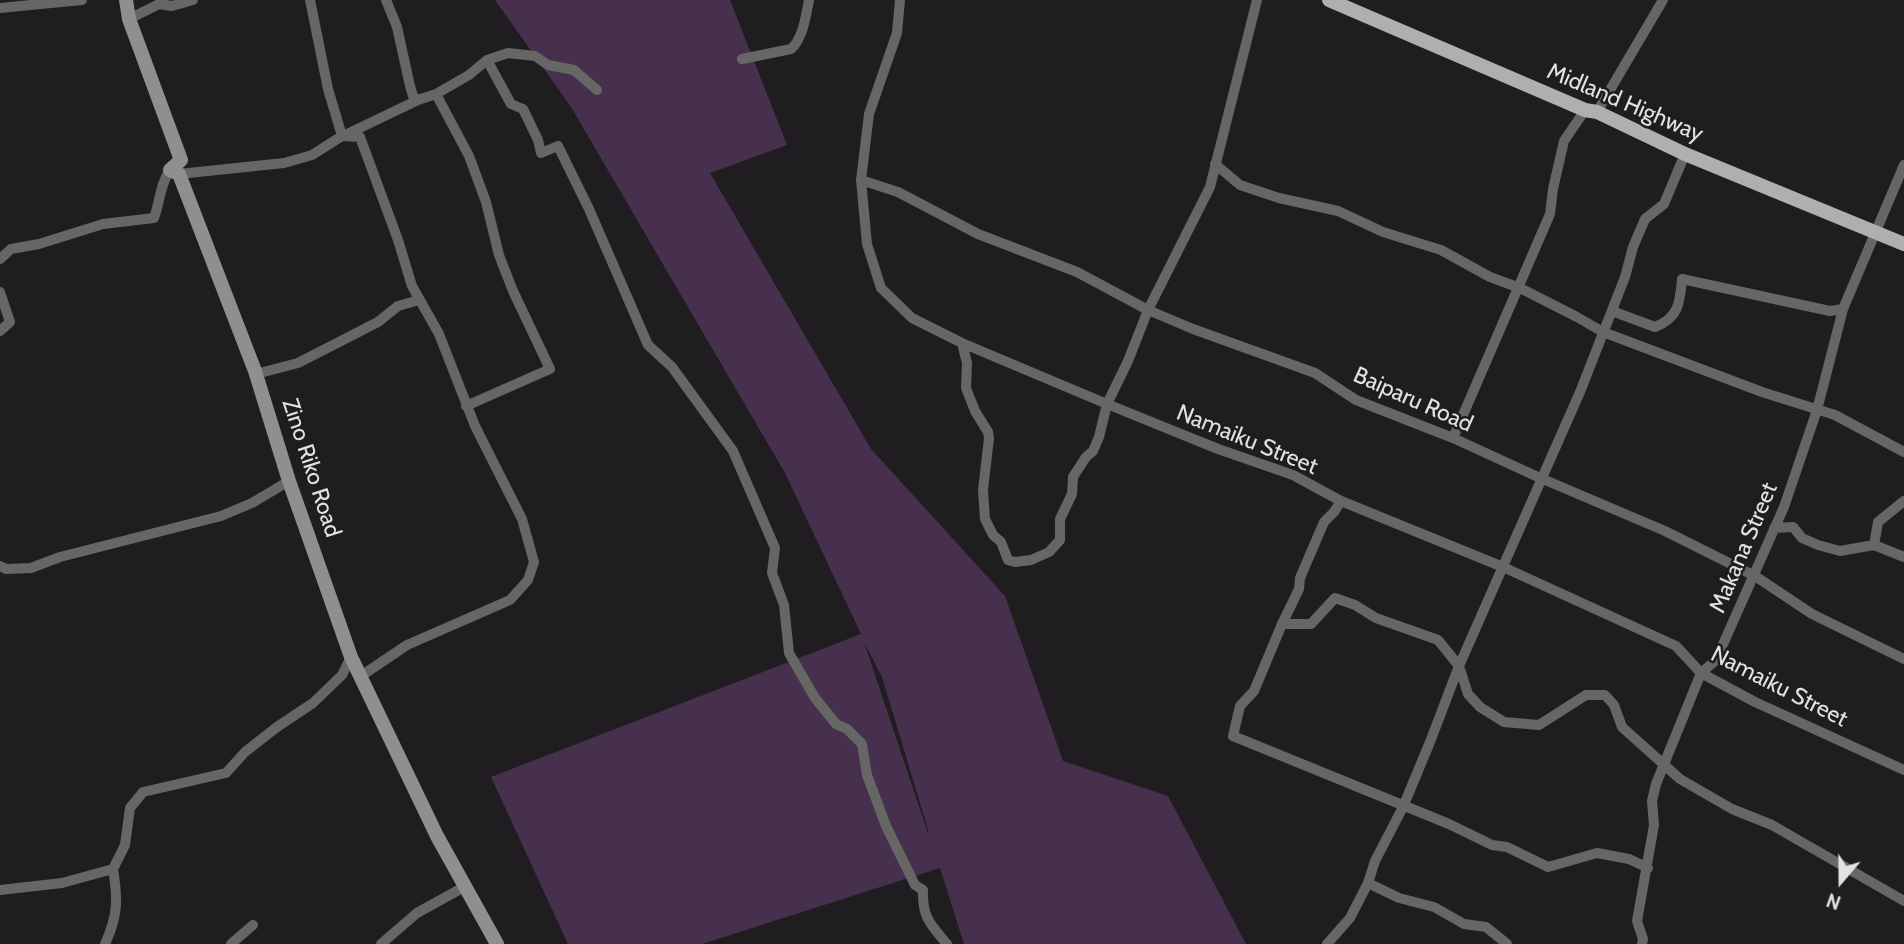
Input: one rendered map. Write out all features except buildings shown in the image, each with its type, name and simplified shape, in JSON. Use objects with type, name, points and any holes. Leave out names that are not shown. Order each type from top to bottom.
[{"type":"main road","name":"Midland Highway","points":[[1329,0],[1591,111],[1685,154],[1904,244]]},
{"type":"street","points":[[0,8],[82,0]]},
{"type":"street","name":"Zino Riko Road","points":[[126,0],[129,19],[181,160],[174,172],[256,374],[289,481],[351,657],[464,887],[497,944]]},
{"type":"street","points":[[129,19],[159,4],[172,6],[192,0]]},
{"type":"street","points":[[310,0],[328,89],[342,136]]},
{"type":"street","points":[[386,0],[397,27],[413,96],[418,100]]},
{"type":"street","points":[[742,59],[796,46],[809,0]]},
{"type":"street","name":"Namaiku Street","points":[[900,0],[897,33],[869,114],[861,180],[867,244],[881,288],[912,318],[962,343],[1218,449],[1293,475],[1341,501],[1503,567],[1676,646],[1701,673],[1755,702],[1904,770]]},
{"type":"street","points":[[962,343],[967,363],[966,388],[989,438],[983,482],[985,519],[993,535],[1001,542],[1008,560],[1031,560],[1049,552],[1060,540],[1060,519],[1072,494],[1073,477],[1093,451],[1107,404],[1148,310],[1210,187],[1257,0]]},
{"type":"street","points":[[1453,438],[1550,214],[1564,141],[1591,111],[1662,0]]},
{"type":"street","points":[[0,259],[11,250],[103,224],[154,218],[160,202],[163,180],[174,172],[284,163],[312,155],[342,136],[436,94],[469,75],[487,60],[508,53],[535,56],[548,65],[574,71],[597,89]]},
{"type":"street","points":[[487,60],[512,104],[523,109],[538,139],[541,153],[558,146],[589,209],[648,345],[672,367],[733,451],[775,548],[772,573],[784,605],[789,653],[815,698],[836,724],[847,729],[862,744],[867,775],[886,826],[915,885],[923,890],[927,921],[947,944]]},
{"type":"street","points":[[436,94],[469,156],[486,202],[499,256],[550,369],[466,405]]},
{"type":"street","points":[[342,136],[360,137],[412,286],[439,334],[466,405],[522,519],[534,562],[528,580],[510,600],[408,645],[361,676]]},
{"type":"street","points":[[1327,944],[1350,918],[1403,807],[1459,666],[1580,392],[1645,219],[1664,204],[1685,154]]},
{"type":"street","points":[[1215,164],[1240,185],[1279,198],[1338,211],[1383,232],[1441,250],[1603,332],[1762,392],[1835,415],[1904,452]]},
{"type":"street","name":"Makana Street","points":[[1642,944],[1637,921],[1654,825],[1652,801],[1656,784],[1701,673],[1716,660],[1784,507],[1817,410],[1843,309],[1904,165]]},
{"type":"street","name":"Baiparu Road","points":[[861,180],[898,192],[978,234],[1077,272],[1148,310],[1315,373],[1356,400],[1453,438],[1665,531],[1755,576],[1812,614],[1904,659]]},
{"type":"street","points":[[1612,311],[1655,327],[1665,323],[1678,312],[1682,279],[1830,311],[1843,309]]},
{"type":"street","points":[[0,292],[10,322],[0,331]]},
{"type":"street","points":[[256,374],[298,363],[378,322],[398,306],[419,300]]},
{"type":"street","points":[[0,566],[6,569],[31,568],[221,516],[252,503],[289,481]]},
{"type":"street","points":[[1341,501],[1324,522],[1300,578],[1299,589],[1254,691],[1240,706],[1233,736],[1449,824],[1492,845],[1507,847],[1548,867],[1597,853],[1629,859],[1648,868]]},
{"type":"street","points":[[1874,545],[1878,522],[1904,501]]},
{"type":"street","points":[[1774,528],[1793,527],[1802,538],[1840,551],[1874,545],[1904,557]]},
{"type":"street","points":[[1282,624],[1311,624],[1335,598],[1355,605],[1376,618],[1437,640],[1459,666],[1468,694],[1480,707],[1504,722],[1539,725],[1586,695],[1605,695],[1614,705],[1622,727],[1664,767],[1732,809],[1772,825],[1904,901]]},
{"type":"street","points":[[105,944],[115,923],[117,894],[113,869],[125,845],[130,808],[143,792],[226,773],[267,735],[313,703],[342,675],[351,657]]},
{"type":"street","points":[[0,890],[62,883],[113,869]]},
{"type":"street","points":[[1368,883],[1399,898],[1434,907],[1464,924],[1486,927],[1507,944]]},
{"type":"street","points":[[380,944],[418,913],[464,887]]},
{"type":"street","points":[[232,944],[253,925]]},
{"type":"shaded area","points":[[495,0],[730,0],[787,145],[710,173],[871,449],[1005,596],[1063,761],[1168,796],[1246,944],[964,944],[940,868],[702,944],[568,944],[491,777],[861,634],[785,473],[571,107]],"holes":[[[864,642],[882,677],[929,833]]]}]
